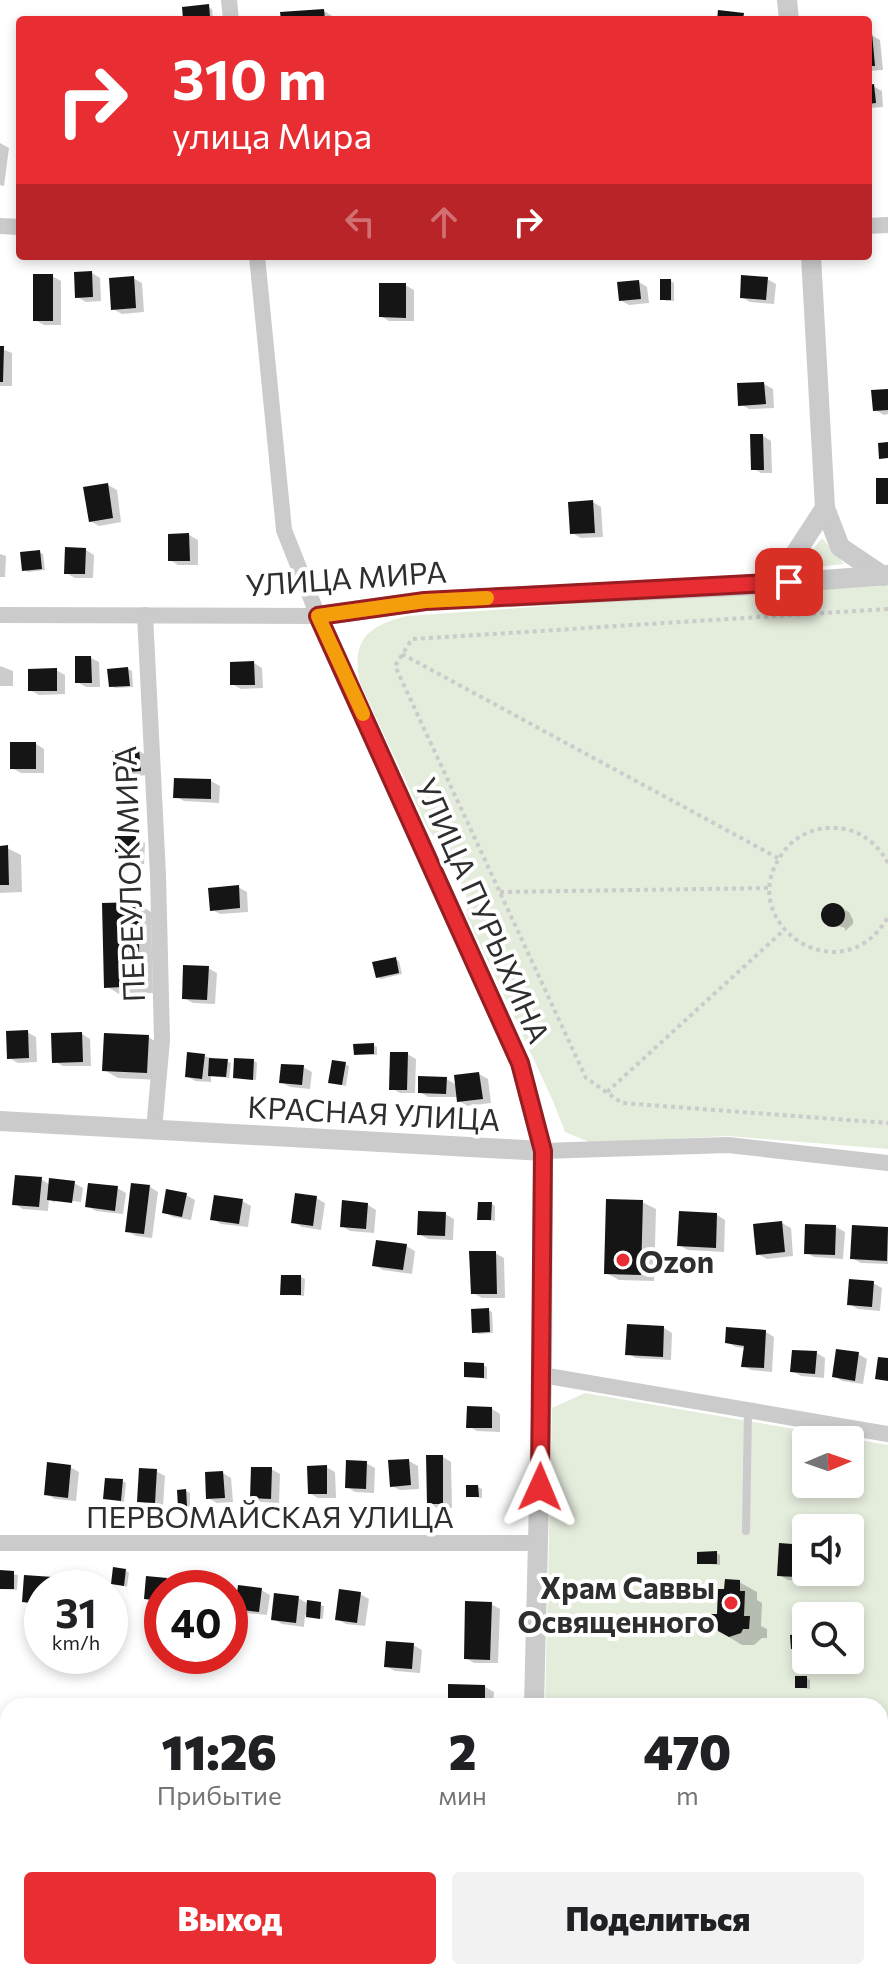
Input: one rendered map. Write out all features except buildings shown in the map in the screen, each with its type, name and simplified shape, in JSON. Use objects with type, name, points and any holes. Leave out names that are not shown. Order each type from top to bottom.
[{"type":"street","name":"УЛИЦА ПУРЫХИНА","points":[[257,260],[284,530],[318,616],[520,1063],[543,1151],[542,1375],[534,1698]]},
{"type":"street","points":[[811,260],[825,508],[840,547],[885,576]]},
{"type":"street","points":[[758,585],[795,554],[825,508]]},
{"type":"street","name":"УЛИЦА МИРА","points":[[0,615],[318,616],[425,601],[885,576]]},
{"type":"street","name":"ПЕРЕУЛОК МИРА","points":[[145,615],[158,875],[162,1040],[154,1130]]},
{"type":"street","name":"КРАСНАЯ УЛИЦА","points":[[0,1121],[543,1151],[728,1145],[888,1163]]},
{"type":"street","points":[[542,1375],[888,1434]]},
{"type":"street","name":"ПЕРВОМАЙСКАЯ УЛИЦА","points":[[0,1543],[539,1543]]},
{"type":"lane","points":[[746,1531],[748,1410]]},
{"type":"path","points":[[888,609],[412,639],[395,666],[586,1078],[622,1103],[888,1123]]},
{"type":"path","points":[[402,654],[778,858]]},
{"type":"path","points":[[888,863],[878,847],[867,838],[840,828],[811,831],[787,846],[778,858],[770,888],[772,907],[784,930],[806,947],[834,953],[861,945],[873,937],[888,917]]},
{"type":"path","points":[[499,892],[770,888]]},
{"type":"path","points":[[607,1092],[784,930]]},
{"type":"green space","points":[[822,538],[844,564],[798,569]]},
{"type":"green space","points":[[888,582],[888,1149],[728,1136],[592,1143],[565,1132],[467,916],[466,894],[450,859],[428,829],[360,683],[358,656],[365,637],[382,625],[407,616]]},
{"type":"green space","points":[[585,1393],[792,1429],[792,1498],[864,1498],[864,1441],[888,1445],[888,1698],[545,1698],[552,1408]]},
{"type":"slow traffic","points":[[363,714],[318,616],[425,601],[487,598]]},
{"type":"place","name":"Ozon","points":[[623,1260]]},
{"type":"place","name":"Храм Саввы Освященного","points":[[731,1603]]},
{"type":"route","points":[[540,1487],[543,1151],[520,1063],[318,616],[425,601],[789,582]]}]
